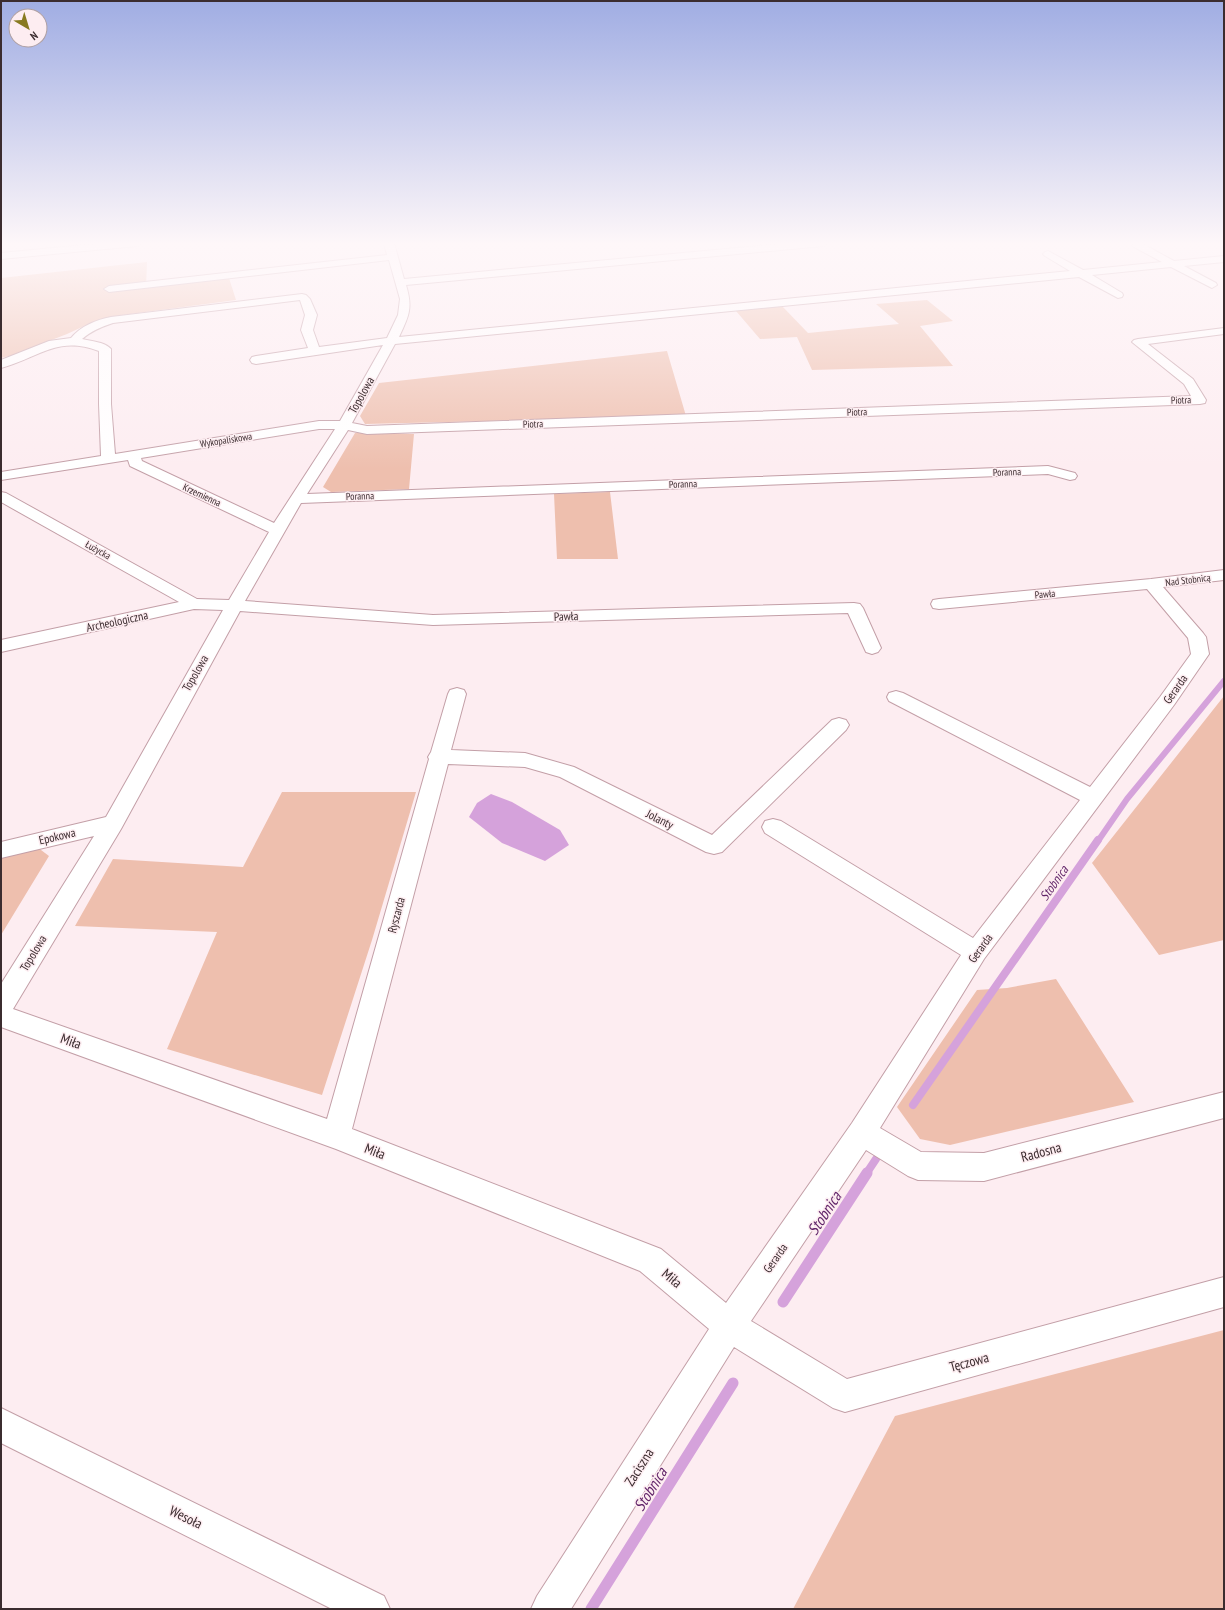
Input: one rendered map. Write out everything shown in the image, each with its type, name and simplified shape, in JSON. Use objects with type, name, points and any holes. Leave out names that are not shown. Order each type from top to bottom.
[{"type":"street","points":[[75,341],[82,332],[94,326],[111,320],[126,318]]},
{"type":"street","points":[[310,318],[307,330],[315,351]]},
{"type":"street","name":"Topolowa","points":[[1,1006],[112,823],[277,530],[344,426],[402,318]]},
{"type":"street","points":[[256,360],[391,341],[626,318]]},
{"type":"street","name":"Piotra","points":[[344,426],[367,430],[1200,400],[1189,382],[1138,342],[1224,331]]},
{"type":"street","points":[[1,364],[53,343],[75,341],[98,346],[105,350],[105,404],[108,458]]},
{"type":"street","name":"Wykopaliskowa","points":[[1,476],[319,426],[344,426]]},
{"type":"street","name":"Krzemienna","points":[[134,454],[135,463],[277,530]]},
{"type":"street","name":"Poranna","points":[[296,499],[1048,470],[1070,476]]},
{"type":"street","name":"Łużycka","points":[[1,496],[194,604]]},
{"type":"street","name":"Nad Stobnicą","points":[[1151,584],[1224,575]]},
{"type":"street","name":"Pawła","points":[[938,604],[1151,584]]},
{"type":"street","name":"Gerarda","points":[[729,1326],[862,1132],[976,952],[1167,701],[1200,654],[1197,637],[1151,584]]},
{"type":"street","name":"Archeologiczna","points":[[5,641],[194,604],[234,605]]},
{"type":"street","name":"Pawła","points":[[234,605],[433,620],[854,608],[872,648]]},
{"type":"street","name":"Ryszarda","points":[[336,1136],[438,757],[457,694]]},
{"type":"street","points":[[896,697],[1094,798]]},
{"type":"street","name":"Jolanty","points":[[438,757],[525,760],[566,772],[714,846],[839,725]]},
{"type":"street","name":"Epokowa","points":[[1,850],[112,823]]},
{"type":"street","points":[[773,827],[976,952]]},
{"type":"street","name":"Miła","points":[[1,1016],[336,1136],[650,1260],[729,1326]]},
{"type":"street","name":"Radosna","points":[[862,1132],[918,1166],[984,1167],[1224,1105]]},
{"type":"street","name":"Tęczowa","points":[[729,1326],[845,1396],[1224,1292]]},
{"type":"street","name":"Zaciszna","points":[[550,1609],[729,1326]]},
{"type":"street","name":"Wesoła","points":[[1,1425],[371,1609]]},
{"type":"shaded area","points":[[1,318],[108,318],[95,321],[67,334],[13,355],[1,358]]},
{"type":"shaded area","points":[[742,318],[794,318],[808,333],[899,324],[892,318],[949,318],[953,321],[920,326],[953,366],[812,370],[797,337],[760,339]]},
{"type":"shaded area","points":[[667,351],[686,416],[365,424],[360,416],[379,383]]},
{"type":"shaded area","points":[[355,433],[414,434],[409,489],[331,492],[323,487]]},
{"type":"shaded area","points":[[610,492],[618,559],[557,559],[554,494]]},
{"type":"shaded area","points":[[1224,696],[1224,940],[1159,955],[1092,863]]},
{"type":"shaded area","points":[[282,792],[416,792],[372,940],[322,1095],[167,1049],[217,932],[75,926],[113,859],[243,867]]},
{"type":"shaded area","points":[[491,794],[512,802],[560,830],[569,845],[545,861],[502,843],[469,817],[477,803]]},
{"type":"shaded area","points":[[37,847],[49,856],[1,935],[1,856]]},
{"type":"shaded area","points":[[1056,979],[1134,1102],[950,1145],[920,1139],[897,1107],[977,990],[1007,988]]},
{"type":"shaded area","points":[[1224,1330],[1224,1609],[793,1609],[895,1416]]},
{"type":"waterway","name":"Stobnica","points":[[1098,841],[1127,799],[1224,681]]},
{"type":"waterway","name":"Stobnica","points":[[913,1105],[1098,840]]},
{"type":"waterway","name":"Stobnica","points":[[866,1174],[876,1159]]},
{"type":"waterway","name":"Stobnica","points":[[783,1302],[867,1173]]},
{"type":"waterway","name":"Stobnica","points":[[591,1609],[733,1383]]}]
